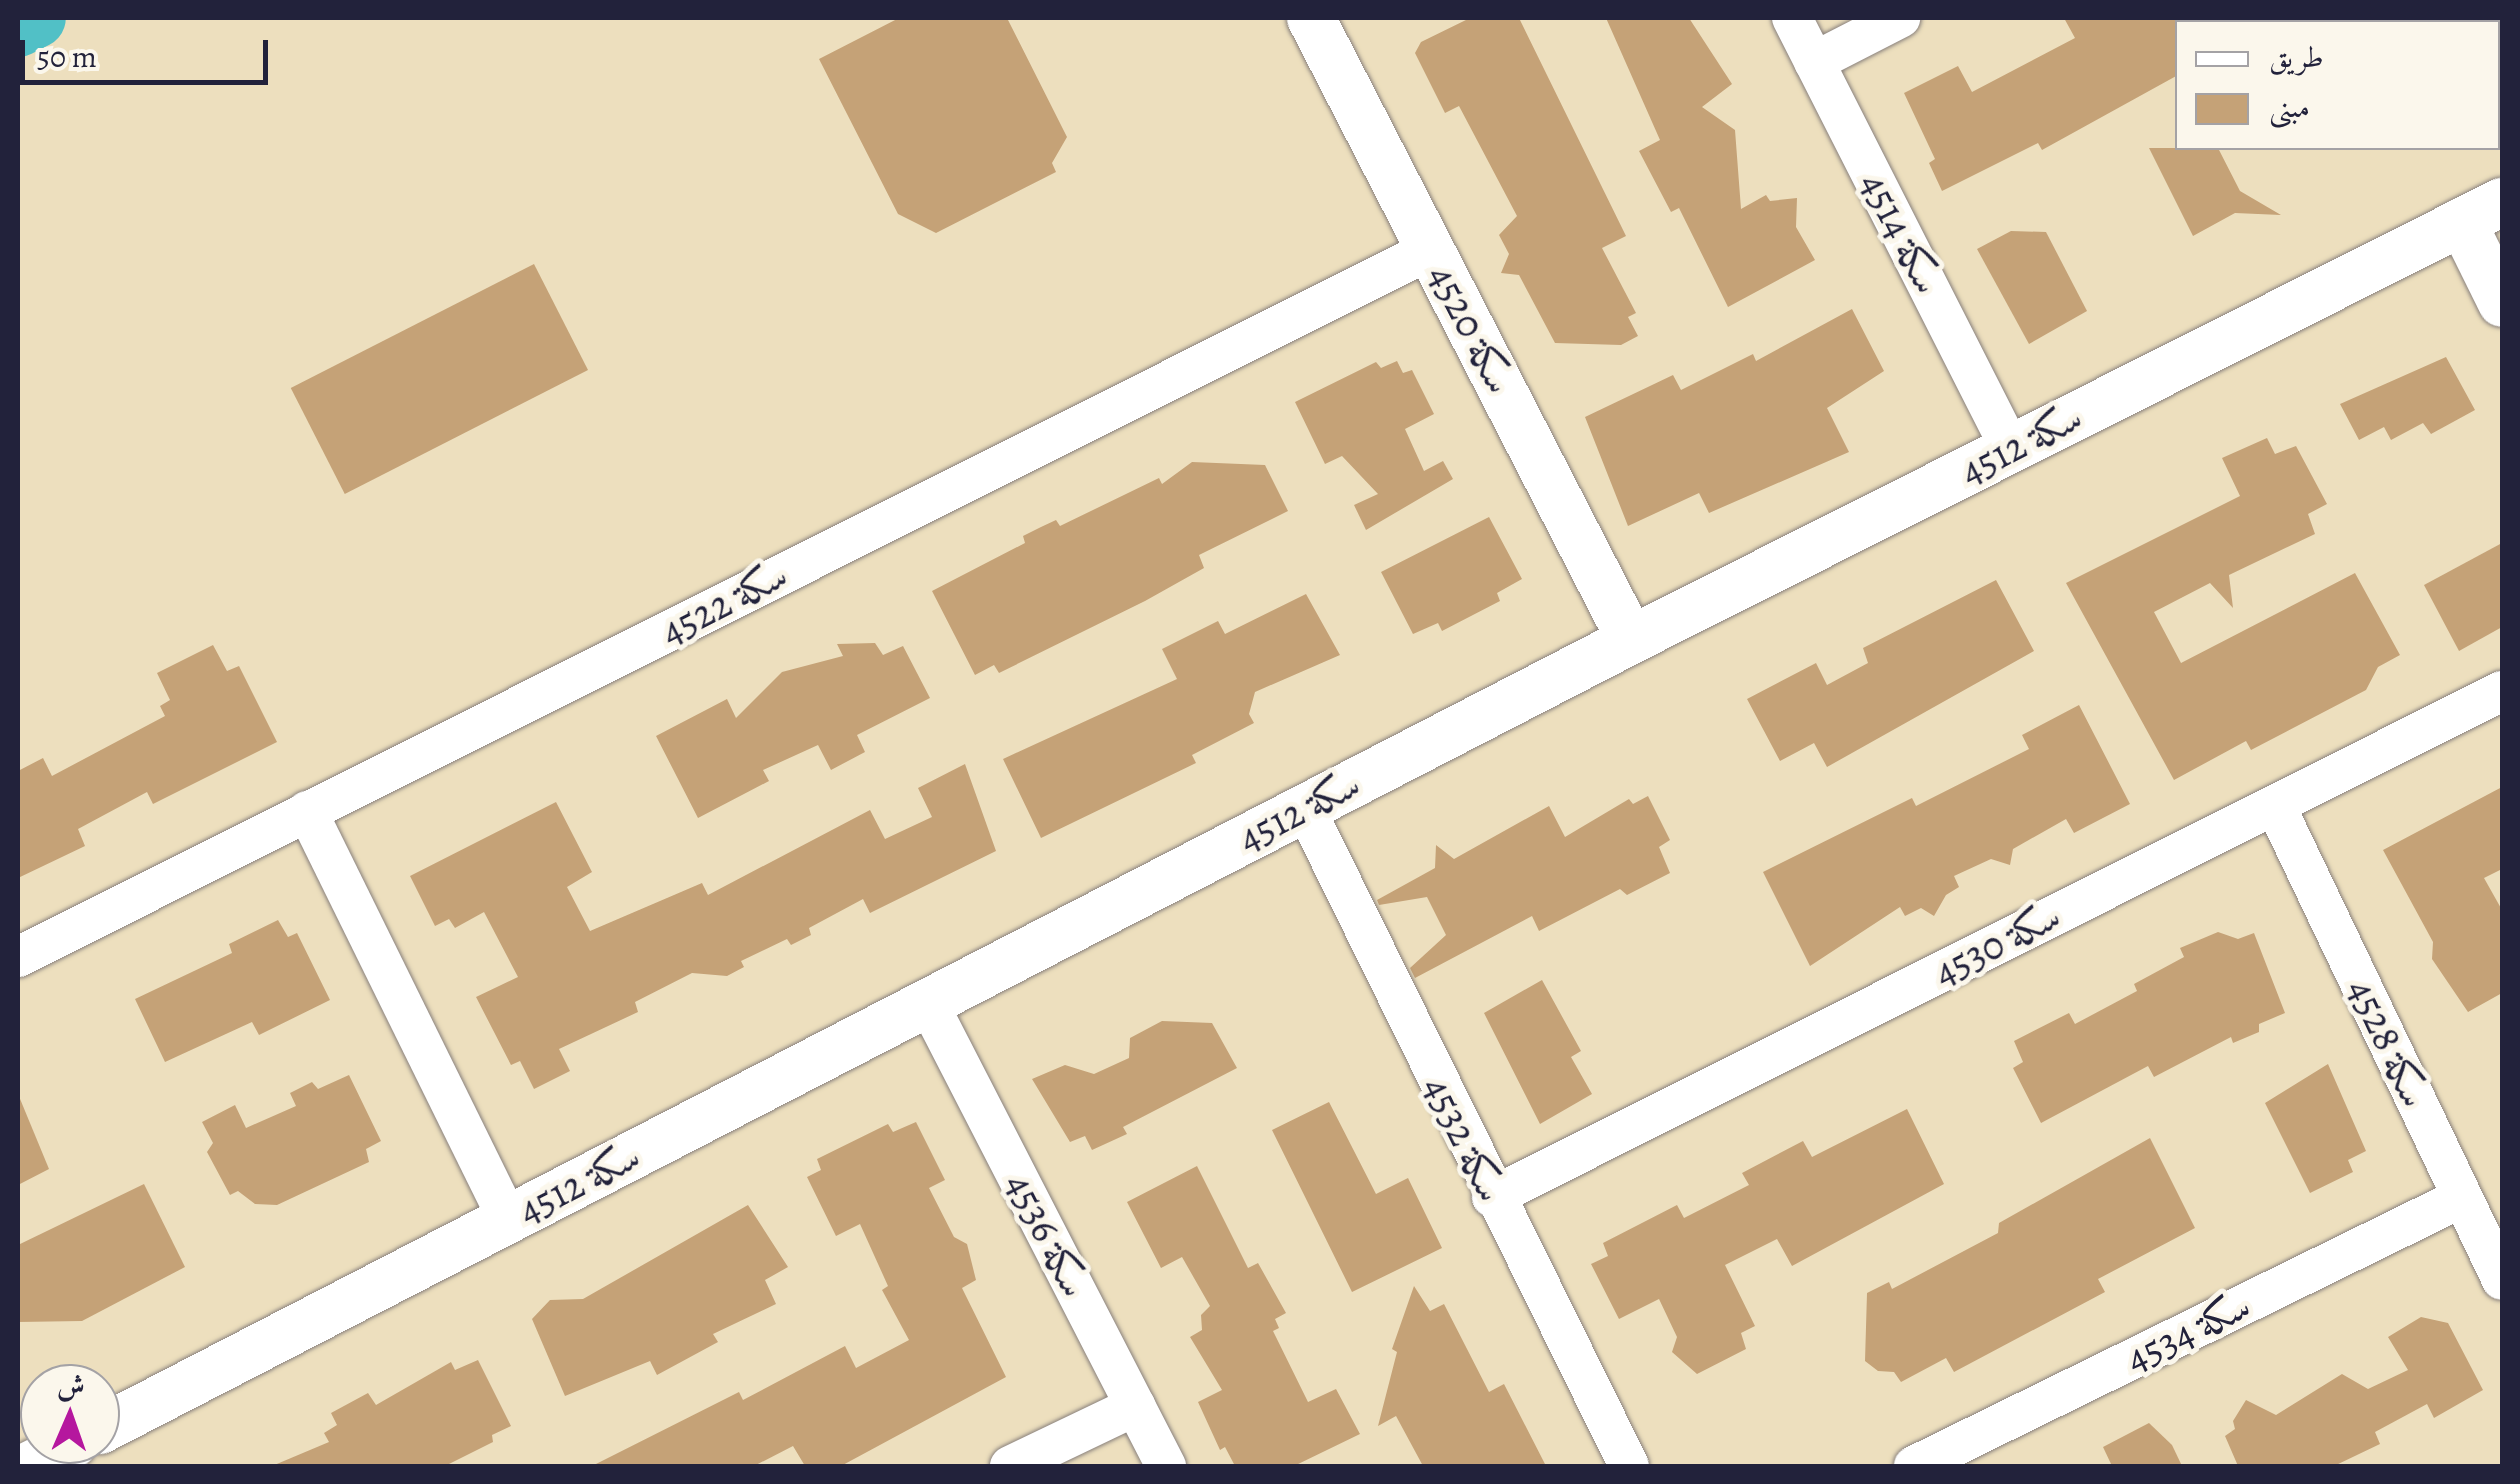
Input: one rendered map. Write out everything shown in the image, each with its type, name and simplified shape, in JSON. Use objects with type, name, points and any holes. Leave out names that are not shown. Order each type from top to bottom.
[{"type":"street","name":"سكة 4520","points":[[1311,18],[1631,640]]},
{"type":"street","name":"سكة 4514","points":[[1792,18],[2011,449]]},
{"type":"street","points":[[1814,62],[1900,18]]},
{"type":"street","points":[[2482,212],[2502,303]]},
{"type":"street","name":"سكة 4512","points":[[120,1420],[1631,640],[2482,212]]},
{"type":"street","name":"سكة 4522","points":[[18,957],[1430,250]]},
{"type":"street","name":"سكة 4530","points":[[1492,1197],[2502,691]]},
{"type":"street","name":"سكة 4528","points":[[2275,806],[2502,1280]]},
{"type":"street","name":"سكة 4532","points":[[1305,808],[1492,1197],[1629,1466]]},
{"type":"street","points":[[307,811],[508,1219]]},
{"type":"street","name":"سكة 4536","points":[[928,1003],[1166,1466]]},
{"type":"street","name":"سكة 4534","points":[[1914,1466],[2461,1198]]},
{"type":"street","points":[[1010,1466],[1135,1406]]},
{"type":"building","points":[[899,18],[1007,18],[1067,137],[1052,163],[1056,172],[936,233],[898,214],[819,59]]},
{"type":"building","points":[[1470,18],[1519,18],[1626,236],[1602,248],[1636,313],[1628,317],[1638,336],[1621,345],[1555,343],[1519,275],[1501,273],[1509,254],[1499,235],[1517,216],[1459,106],[1445,113],[1415,53],[1421,42]]},
{"type":"building","points":[[1606,18],[1689,18],[1732,84],[1702,107],[1735,130],[1741,209],[1766,195],[1770,201],[1797,198],[1796,227],[1815,260],[1728,307],[1679,208],[1671,212],[1639,151],[1660,140]]},
{"type":"building","points":[[2064,18],[2178,18],[2175,77],[2042,150],[2038,143],[1942,191],[1929,163],[1935,159],[1904,93],[1958,66],[1972,92],[2075,38]]},
{"type":"building","points":[[2149,148],[2219,150],[2240,191],[2281,215],[2235,213],[2193,236]]},
{"type":"building","points":[[2011,231],[2046,232],[2087,311],[2029,344],[1977,249]]},
{"type":"building","points":[[534,264],[588,370],[345,494],[291,388]]},
{"type":"building","points":[[1852,309],[1884,371],[1827,408],[1849,452],[1709,513],[1699,493],[1628,526],[1585,417],[1673,375],[1681,390],[1753,354],[1756,361]]},
{"type":"building","points":[[2446,357],[2475,410],[2431,434],[2423,423],[2391,440],[2384,427],[2359,440],[2340,404]]},
{"type":"building","points":[[1397,361],[1403,373],[1412,370],[1434,414],[1405,429],[1424,471],[1443,461],[1453,479],[1366,530],[1354,505],[1378,494],[1342,456],[1325,464],[1295,402],[1376,362],[1381,368]]},
{"type":"building","points":[[2267,438],[2275,454],[2296,446],[2327,504],[2308,514],[2315,534],[2229,575],[2233,608],[2210,583],[2154,612],[2181,663],[2355,573],[2400,655],[2378,667],[2366,690],[2251,750],[2246,741],[2174,780],[2066,583],[2240,496],[2222,458]]},
{"type":"building","points":[[1192,462],[1265,465],[1288,511],[1199,555],[1204,568],[1145,601],[999,673],[994,665],[975,675],[932,591],[1025,543],[1023,536],[1041,527],[1056,520],[1060,526],[1159,478],[1162,484]]},
{"type":"building","points":[[1489,517],[1522,579],[1497,593],[1500,601],[1442,631],[1438,623],[1413,634],[1381,572]]},
{"type":"building","points":[[2502,543],[2502,627],[2459,651],[2424,585]]},
{"type":"building","points":[[1996,580],[2034,651],[1827,767],[1814,743],[1780,761],[1747,699],[1816,663],[1827,685],[1868,663],[1863,648]]},
{"type":"building","points":[[1306,594],[1340,655],[1255,692],[1249,714],[1254,723],[1192,755],[1196,763],[1041,838],[1003,759],[1177,679],[1162,649],[1218,621],[1225,634]]},
{"type":"building","points":[[875,643],[883,655],[903,646],[930,698],[857,735],[865,752],[831,770],[818,745],[763,770],[769,781],[698,818],[656,736],[727,699],[736,718],[782,672],[843,656],[837,644]]},
{"type":"building","points":[[213,645],[227,671],[239,666],[277,742],[153,804],[147,792],[78,829],[85,846],[18,878],[18,771],[43,758],[52,776],[165,716],[160,706],[170,700],[157,673]]},
{"type":"building","points":[[2079,705],[2130,804],[2074,833],[2066,819],[2013,849],[2010,865],[1991,859],[1954,876],[1959,887],[1946,895],[1934,916],[1921,908],[1905,916],[1900,907],[1810,966],[1763,872],[1912,798],[1916,806],[2029,749],[2022,735]]},
{"type":"building","points":[[965,764],[996,851],[870,913],[863,899],[809,928],[811,935],[791,945],[787,939],[741,961],[744,967],[727,976],[692,973],[635,1002],[638,1012],[559,1049],[570,1071],[534,1089],[520,1061],[511,1065],[476,997],[518,977],[484,912],[455,928],[449,919],[435,926],[410,876],[556,802],[592,872],[567,887],[590,931],[702,883],[708,895],[870,810],[885,839],[932,817],[918,788]]},
{"type":"building","points":[[2502,787],[2502,869],[2484,878],[2502,910],[2502,993],[2468,1012],[2432,959],[2433,942],[2383,850]]},
{"type":"building","points":[[1648,796],[1670,840],[1659,847],[1670,873],[1627,895],[1620,889],[1539,931],[1532,916],[1415,978],[1410,968],[1446,935],[1427,897],[1379,905],[1377,900],[1435,868],[1436,845],[1454,859],[1549,806],[1565,837],[1629,799],[1633,804]]},
{"type":"building","points":[[278,920],[288,937],[297,933],[330,1000],[259,1035],[252,1022],[165,1062],[135,999],[232,953],[229,944]]},
{"type":"building","points":[[2218,932],[2238,939],[2254,933],[2285,1013],[2259,1024],[2259,1032],[2233,1043],[2231,1037],[2154,1077],[2148,1066],[2041,1123],[2013,1068],[2023,1062],[2014,1041],[2069,1013],[2075,1024],[2137,991],[2134,984],[2184,957],[2180,948]]},
{"type":"building","points":[[1542,980],[1581,1051],[1571,1057],[1592,1094],[1540,1124],[1484,1013]]},
{"type":"building","points":[[1162,1021],[1212,1023],[1237,1068],[1123,1127],[1127,1134],[1092,1150],[1085,1136],[1070,1142],[1032,1079],[1065,1065],[1094,1074],[1129,1058],[1130,1038]]},
{"type":"building","points":[[2328,1064],[2366,1151],[2348,1160],[2353,1172],[2310,1193],[2265,1103]]},
{"type":"building","points":[[349,1075],[381,1141],[366,1149],[369,1162],[277,1205],[255,1204],[238,1191],[230,1195],[207,1152],[213,1143],[202,1122],[235,1105],[246,1128],[296,1106],[290,1093],[312,1082],[318,1089]]},
{"type":"building","points":[[18,1094],[49,1169],[18,1185]]},
{"type":"building","points":[[1329,1102],[1376,1194],[1408,1178],[1442,1248],[1352,1292],[1272,1130]]},
{"type":"building","points":[[1907,1109],[1944,1184],[1792,1266],[1777,1239],[1725,1265],[1755,1326],[1741,1333],[1746,1349],[1697,1374],[1672,1352],[1677,1337],[1659,1299],[1619,1319],[1591,1264],[1608,1256],[1603,1243],[1677,1205],[1684,1218],[1749,1185],[1742,1173],[1803,1141],[1812,1157]]},
{"type":"building","points":[[916,1122],[945,1180],[929,1188],[954,1237],[967,1244],[976,1280],[962,1288],[1006,1377],[841,1466],[805,1466],[793,1446],[754,1466],[592,1466],[739,1392],[743,1400],[845,1346],[856,1368],[909,1340],[882,1290],[888,1286],[860,1224],[836,1236],[807,1177],[821,1170],[817,1159],[888,1124],[893,1132]]},
{"type":"building","points":[[2150,1138],[2195,1228],[2098,1279],[2105,1292],[1954,1372],[1946,1358],[1901,1382],[1894,1372],[1878,1371],[1865,1361],[1867,1293],[1889,1282],[1892,1289],[1998,1233],[1999,1223]]},
{"type":"building","points":[[1197,1166],[1248,1268],[1258,1263],[1286,1313],[1275,1319],[1279,1328],[1273,1331],[1308,1402],[1336,1389],[1360,1434],[1294,1466],[1235,1466],[1225,1447],[1220,1450],[1198,1402],[1222,1390],[1190,1337],[1202,1330],[1201,1315],[1210,1306],[1182,1257],[1161,1268],[1127,1202]]},
{"type":"building","points":[[144,1184],[185,1267],[82,1321],[18,1322],[18,1245]]},
{"type":"building","points":[[748,1205],[788,1267],[765,1280],[776,1304],[713,1334],[718,1342],[657,1375],[650,1361],[565,1396],[532,1319],[550,1300],[583,1299]]},
{"type":"building","points":[[1414,1286],[1430,1311],[1444,1304],[1489,1392],[1504,1384],[1546,1466],[1423,1466],[1396,1416],[1378,1426],[1397,1352],[1392,1349]]},
{"type":"building","points":[[2421,1317],[2448,1323],[2483,1390],[2434,1418],[2427,1404],[2375,1432],[2380,1444],[2334,1466],[2238,1466],[2225,1436],[2235,1429],[2233,1421],[2246,1400],[2276,1415],[2342,1374],[2368,1389],[2408,1370],[2388,1337]]},
{"type":"building","points":[[478,1360],[511,1426],[492,1435],[493,1442],[445,1466],[272,1466],[329,1442],[324,1433],[337,1425],[331,1413],[368,1393],[376,1405],[451,1362],[455,1370]]},
{"type":"building","points":[[2149,1423],[2172,1445],[2182,1466],[2112,1466],[2103,1447]]},
{"type":"waterway","points":[[18,27],[36,18]]}]
